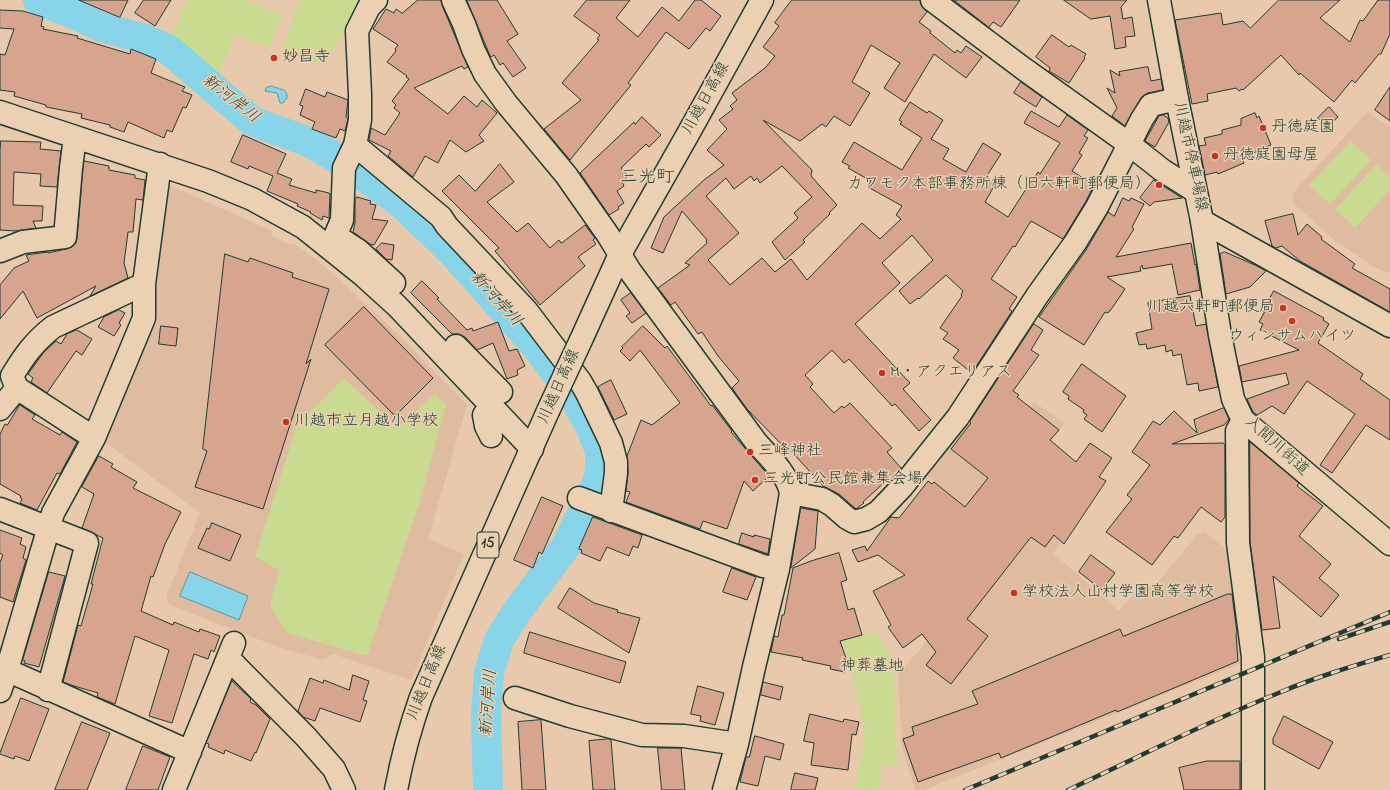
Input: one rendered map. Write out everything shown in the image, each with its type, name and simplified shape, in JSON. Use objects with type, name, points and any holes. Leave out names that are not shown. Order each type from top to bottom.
[{"type":"street","points":[[333,242],[342,220],[350,154],[360,120],[357,31],[369,8],[376,0]]},
{"type":"street","points":[[453,0],[484,74],[566,175],[608,235],[630,271],[756,442],[779,468],[790,488],[791,494],[778,569],[737,744],[724,790]]},
{"type":"street","name":"川越日高線","points":[[396,790],[410,730],[421,697],[445,640],[620,254],[762,0]]},
{"type":"street","points":[[932,0],[1024,69],[1129,144],[1162,170],[1195,191]]},
{"type":"street","name":"川越市停車場線","points":[[1159,0],[1177,99],[1202,221],[1390,326]]},
{"type":"street","points":[[791,494],[822,499],[854,522],[866,520],[878,512],[902,487],[958,417],[1037,296],[1075,243],[1098,207],[1129,144],[1151,105],[1177,99]]},
{"type":"street","points":[[0,112],[208,181],[252,200],[333,242],[359,251],[411,299],[501,392]]},
{"type":"street","points":[[0,251],[23,242],[65,237],[71,168],[76,137]]},
{"type":"street","points":[[350,154],[440,217],[526,310],[580,381],[611,443],[616,462],[616,473],[606,509]]},
{"type":"street","points":[[0,691],[4,669],[53,513],[94,438],[144,318],[144,284],[160,164]]},
{"type":"street","name":"入間川街道","points":[[1202,221],[1220,335],[1233,399],[1243,420],[1287,459],[1390,544]]},
{"type":"street","points":[[333,242],[397,306],[532,449]]},
{"type":"street","points":[[94,438],[17,388],[12,376],[26,353],[53,327],[144,284]]},
{"type":"street","points":[[0,409],[17,388]]},
{"type":"street","points":[[484,415],[486,426],[491,436]]},
{"type":"street","points":[[1243,420],[1237,431],[1238,543],[1253,657],[1253,790]]},
{"type":"street","points":[[579,498],[763,566],[778,569]]},
{"type":"street","points":[[0,509],[87,543],[48,690]]},
{"type":"street","points":[[174,790],[231,650],[334,769],[344,790]]},
{"type":"street","points":[[4,669],[48,690],[190,752]]},
{"type":"street","points":[[515,698],[570,716],[642,735],[684,736],[737,744]]},
{"type":"shaded area","points":[[1367,112],[1390,127],[1390,273],[1374,267],[1332,238],[1293,203],[1293,193]]},
{"type":"shaded area","name":"川越市立月越小学校","points":[[172,186],[272,231],[273,236],[290,245],[295,244],[340,280],[400,336],[467,405],[428,539],[464,554],[411,680],[333,654],[323,660],[278,647],[170,605],[166,597],[200,513],[102,440],[150,324],[164,189]]},
{"type":"shaded area","name":"学校法人山村学園高等学校","points":[[1034,402],[1065,423],[1030,469],[1067,535],[1053,553],[1119,611],[1144,582],[1153,588],[1197,535],[1205,532],[1232,554],[1244,662],[924,790],[915,790],[902,747],[898,674],[948,615],[920,551],[960,502],[921,471],[964,417],[1002,446]]},
{"type":"green space","points":[[186,0],[246,0],[282,14],[270,47],[235,34],[219,76],[171,37]]},
{"type":"green space","points":[[300,0],[368,0],[350,22],[324,66],[283,51],[294,14]]},
{"type":"green space","points":[[1351,141],[1371,160],[1330,204],[1309,185]]},
{"type":"green space","points":[[1376,165],[1390,178],[1390,190],[1355,228],[1335,209]]},
{"type":"green space","points":[[344,378],[397,428],[435,394],[446,404],[419,505],[367,656],[287,633],[270,606],[279,570],[255,557],[297,425]]},
{"type":"green space","name":"神葬墓地","points":[[876,632],[885,646],[892,663],[895,695],[897,765],[882,765],[879,790],[856,790],[865,735],[853,675],[843,641]]},
{"type":"water","points":[[272,86],[286,92],[287,98],[283,103],[280,103],[277,93],[265,91],[266,88]]},
{"type":"water","points":[[190,572],[248,596],[239,620],[180,596]]},
{"type":"building","points":[[79,0],[128,0],[120,17]]},
{"type":"building","points":[[144,0],[171,0],[155,26],[135,13]]},
{"type":"building","points":[[418,0],[441,0],[468,67],[464,69],[462,66],[414,88],[448,114],[464,96],[477,107],[482,100],[497,113],[479,135],[484,141],[466,152],[450,140],[438,163],[425,156],[413,177],[388,156],[391,151],[369,140],[371,128],[385,135],[400,113],[394,108],[396,105],[392,101],[409,79],[387,62],[396,51],[395,49],[398,45],[373,29],[386,9],[394,13],[396,9],[402,13]]},
{"type":"building","points":[[467,0],[497,0],[518,34],[507,41],[526,68],[513,77],[503,63],[500,65],[494,55],[491,57]]},
{"type":"building","points":[[587,0],[630,0],[616,18],[638,37],[662,7],[679,21],[695,0],[701,0],[721,16],[710,31],[706,28],[689,49],[666,32],[628,83],[631,85],[570,160],[544,129],[581,100],[562,83],[599,40],[597,39],[600,35],[574,16]]},
{"type":"building","points":[[792,0],[920,0],[921,5],[927,12],[919,22],[931,31],[930,33],[955,53],[957,50],[961,53],[966,46],[982,57],[966,78],[934,54],[905,102],[884,88],[900,63],[871,45],[852,82],[870,93],[850,126],[834,116],[826,127],[822,124],[800,141],[763,120],[812,170],[811,176],[837,205],[829,213],[830,214],[803,240],[805,242],[785,260],[772,242],[798,218],[794,213],[812,197],[782,166],[760,183],[757,178],[754,181],[751,176],[734,189],[726,178],[706,196],[739,233],[708,260],[730,285],[762,258],[775,272],[791,259],[807,280],[862,223],[880,239],[901,219],[896,215],[902,206],[868,187],[871,181],[848,168],[850,166],[842,162],[854,142],[902,170],[922,138],[900,124],[902,122],[899,120],[910,102],[927,113],[929,111],[943,120],[931,139],[949,149],[943,159],[966,172],[983,143],[1001,154],[986,177],[996,183],[985,202],[1008,217],[1038,172],[1040,174],[1060,143],[1024,123],[1031,111],[1059,127],[1067,115],[1088,130],[1084,136],[1088,138],[1079,153],[1082,155],[1072,171],[1094,185],[1063,239],[1031,221],[1015,247],[1013,246],[991,279],[1017,297],[1009,309],[1012,311],[972,373],[953,358],[959,350],[943,339],[948,333],[940,328],[962,296],[963,291],[946,275],[919,299],[918,298],[910,304],[899,291],[933,260],[912,235],[882,263],[900,283],[855,324],[910,383],[903,389],[931,420],[919,431],[895,404],[892,406],[849,359],[844,363],[832,350],[805,375],[813,384],[810,387],[834,413],[842,406],[844,408],[850,403],[892,448],[887,452],[901,468],[890,482],[888,479],[856,509],[839,494],[823,486],[792,452],[790,453],[747,409],[732,388],[739,381],[718,356],[702,332],[698,334],[675,302],[671,305],[658,288],[690,265],[685,263],[707,243],[707,240],[682,211],[663,253],[651,248],[664,217],[704,180],[724,165],[707,150],[727,129],[719,120],[733,109],[730,106],[737,100],[732,93],[765,68],[775,56],[763,47],[779,26],[775,23]]},
{"type":"building","points":[[954,0],[1020,0],[1001,27],[993,22],[989,27]]},
{"type":"building","points":[[1064,0],[1127,0],[1121,7],[1123,19],[1132,17],[1135,36],[1125,37],[1126,47],[1115,49],[1110,16],[1091,19]]},
{"type":"building","points":[[1279,0],[1340,0],[1320,18],[1350,42],[1360,20],[1363,21],[1378,0],[1390,0],[1390,34],[1381,54],[1379,54],[1355,83],[1352,80],[1334,102],[1300,73],[1299,75],[1281,55],[1243,90],[1242,89],[1239,91],[1236,88],[1207,94],[1208,101],[1192,104],[1175,20],[1221,13],[1223,25],[1243,21],[1250,28]]},
{"type":"building","points":[[0,10],[23,11],[43,17],[41,26],[44,27],[43,29],[78,36],[77,38],[130,54],[131,49],[156,59],[151,73],[185,87],[182,91],[192,95],[186,108],[183,107],[172,132],[167,130],[164,138],[128,122],[124,132],[110,127],[110,125],[81,118],[82,114],[46,107],[46,105],[14,96],[15,92],[0,90],[0,54],[5,55],[14,29],[0,28]]},
{"type":"building","points":[[1052,35],[1069,47],[1071,45],[1086,54],[1069,83],[1049,71],[1050,68],[1036,57]]},
{"type":"building","points":[[1148,67],[1151,81],[1161,79],[1163,90],[1148,93],[1141,98],[1125,126],[1112,116],[1117,108],[1107,88],[1115,93],[1110,70],[1120,76],[1119,72]]},
{"type":"building","points":[[1021,82],[1042,97],[1036,107],[1014,93]]},
{"type":"building","points":[[1390,87],[1390,121],[1375,110]]},
{"type":"building","points":[[306,89],[325,97],[327,92],[348,100],[346,117],[348,119],[345,131],[340,129],[336,138],[312,129],[315,122],[300,115],[303,106],[300,105]]},
{"type":"building","points":[[1329,107],[1338,117],[1327,127],[1318,118]]},
{"type":"building","points":[[1255,113],[1257,118],[1259,116],[1271,145],[1242,158],[1244,163],[1218,174],[1217,172],[1205,175],[1199,146],[1206,145],[1204,138],[1222,134],[1222,130],[1241,125],[1241,119]]},
{"type":"building","points":[[1163,115],[1168,118],[1169,122],[1155,147],[1145,141],[1159,116]]},
{"type":"building","points":[[642,117],[661,135],[649,147],[646,144],[621,168],[628,176],[622,182],[624,186],[617,191],[624,203],[618,207],[619,209],[609,215],[580,173],[634,122],[635,124]]},
{"type":"building","points":[[243,135],[286,154],[277,173],[292,179],[289,185],[316,193],[316,190],[329,193],[329,218],[323,216],[322,220],[310,213],[311,212],[297,206],[298,204],[267,191],[273,176],[249,166],[248,169],[231,162]]},
{"type":"building","points":[[1,141],[41,142],[40,149],[61,151],[57,187],[40,186],[41,174],[14,172],[13,205],[43,206],[42,221],[33,221],[36,228],[16,231],[0,230]]},
{"type":"building","points":[[84,161],[109,166],[109,170],[135,175],[135,178],[145,180],[143,200],[136,199],[133,232],[128,232],[124,263],[128,278],[90,296],[96,286],[37,318],[23,291],[0,319],[0,285],[14,268],[29,261],[26,255],[48,253],[66,249],[72,247],[76,243]]},
{"type":"building","points":[[500,164],[514,182],[487,202],[517,232],[528,223],[550,248],[559,240],[561,243],[563,242],[585,225],[595,238],[593,240],[596,244],[578,257],[585,266],[540,305],[495,251],[499,248],[442,191],[459,175],[475,191]]},
{"type":"building","name":"カワモク本部事務所棟（旧六軒町郵便局）","points":[[1154,180],[1182,198],[1154,202],[1150,206],[1140,198]]},
{"type":"building","points":[[357,197],[371,201],[370,204],[376,205],[372,219],[388,221],[374,245],[370,244],[353,232],[355,223],[355,200]]},
{"type":"building","points":[[1123,198],[1129,201],[1131,198],[1144,204],[1132,227],[1134,229],[1116,257],[1191,243],[1200,290],[1178,295],[1172,264],[1143,269],[1142,265],[1140,268],[1141,271],[1107,277],[1125,289],[1110,311],[1108,313],[1105,312],[1084,345],[1039,317],[1086,250],[1108,212],[1114,216]]},
{"type":"building","points":[[1293,214],[1298,235],[1307,224],[1322,237],[1321,239],[1355,264],[1352,268],[1390,289],[1390,312],[1300,261],[1282,246],[1276,248],[1272,246],[1265,221]]},
{"type":"building","points":[[382,243],[394,245],[392,260],[386,259],[376,249]]},
{"type":"building","points":[[1225,252],[1266,271],[1250,287],[1226,294],[1220,254]]},
{"type":"building","points":[[225,254],[248,262],[250,258],[293,273],[292,277],[329,289],[306,364],[311,359],[263,509],[195,487],[207,451],[203,449]]},
{"type":"building","points":[[422,281],[467,330],[472,328],[473,331],[498,322],[509,351],[517,349],[525,366],[517,370],[518,375],[507,379],[493,343],[477,350],[465,337],[459,334],[452,334],[411,293]]},
{"type":"building","points":[[1274,291],[1324,318],[1323,320],[1329,324],[1318,343],[1363,374],[1360,379],[1390,400],[1390,440],[1366,425],[1332,473],[1320,465],[1355,414],[1307,381],[1284,414],[1272,406],[1257,415],[1253,412],[1247,399],[1289,384],[1286,373],[1242,382],[1239,366],[1299,350],[1260,330],[1263,324],[1259,322]]},
{"type":"building","points":[[631,293],[646,313],[632,323],[626,316],[630,313],[621,300]]},
{"type":"building","points":[[1190,296],[1196,326],[1206,324],[1218,387],[1199,391],[1198,383],[1187,385],[1181,354],[1173,356],[1172,350],[1166,352],[1165,345],[1147,349],[1146,344],[1139,345],[1136,333],[1152,329],[1148,303]]},
{"type":"building","points":[[364,307],[433,378],[395,416],[325,345]]},
{"type":"building","points":[[119,310],[125,313],[119,323],[121,325],[114,336],[98,327],[104,317]]},
{"type":"building","points":[[1034,324],[1043,330],[1031,350],[1039,355],[1013,391],[1019,395],[1017,397],[1059,430],[1050,440],[1076,462],[1090,443],[1112,458],[1099,477],[1106,481],[1064,544],[1054,535],[1045,547],[1031,537],[967,619],[988,636],[951,684],[926,665],[936,652],[922,634],[903,648],[888,627],[891,625],[873,591],[905,575],[878,555],[858,562],[852,550],[865,546],[867,551],[891,517],[899,518],[928,481],[932,484],[934,482],[965,507],[988,478],[951,449],[971,423],[970,422]]},
{"type":"building","points":[[161,326],[178,328],[176,346],[159,344]]},
{"type":"building","points":[[643,326],[665,348],[667,346],[711,406],[712,405],[732,431],[731,432],[769,476],[753,491],[744,481],[727,529],[703,521],[700,529],[626,502],[630,492],[626,491],[628,473],[627,456],[641,420],[652,425],[680,403],[640,350],[630,361],[620,351],[623,348],[622,347]]},
{"type":"building","points":[[77,330],[92,339],[82,355],[76,351],[47,393],[31,382],[33,378],[28,374],[44,352],[56,341],[61,344],[67,334]]},
{"type":"building","points":[[1082,364],[1126,396],[1102,432],[1084,419],[1087,415],[1083,412],[1084,410],[1068,399],[1069,396],[1063,392]]},
{"type":"building","points":[[611,380],[627,414],[614,420],[598,387]]},
{"type":"building","points":[[20,405],[35,415],[32,419],[60,435],[62,432],[77,442],[60,474],[57,473],[37,510],[20,503],[22,499],[20,497],[21,496],[0,484],[0,434],[5,424],[7,425]]},
{"type":"building","points":[[1224,408],[1229,419],[1224,425],[1172,444],[1223,443],[1225,445],[1225,517],[1221,522],[1201,507],[1178,538],[1174,536],[1152,565],[1106,532],[1132,499],[1127,495],[1150,465],[1132,452],[1153,421],[1160,425],[1174,411],[1197,433],[1194,420]]},
{"type":"building","points":[[1250,442],[1299,483],[1297,486],[1323,506],[1299,536],[1331,564],[1319,578],[1339,595],[1321,617],[1273,576],[1280,628],[1262,630],[1250,542]]},
{"type":"building","points":[[99,456],[113,464],[111,467],[137,482],[133,488],[181,512],[165,544],[153,577],[151,576],[141,611],[173,625],[174,622],[199,632],[200,629],[220,636],[214,652],[211,650],[208,659],[194,654],[172,723],[149,716],[169,650],[135,636],[115,704],[97,697],[98,693],[63,682],[78,625],[81,626],[93,584],[91,584],[103,538],[82,528],[94,494],[82,487]]},
{"type":"building","points":[[542,497],[563,506],[542,554],[539,552],[533,568],[514,560]]},
{"type":"building","points":[[801,508],[818,511],[815,549],[791,568]]},
{"type":"building","points":[[593,517],[642,535],[638,548],[633,546],[629,556],[607,547],[600,561],[581,553],[582,550],[579,549]]},
{"type":"building","points":[[212,523],[241,535],[230,561],[198,548],[207,528],[209,529]]},
{"type":"building","points":[[0,530],[22,538],[20,544],[26,547],[23,558],[26,560],[13,602],[0,597],[0,562],[3,555],[0,553]]},
{"type":"building","points":[[742,533],[754,537],[754,535],[770,539],[768,554],[739,544]]},
{"type":"building","points":[[839,553],[847,580],[841,582],[848,610],[854,608],[862,635],[840,641],[847,661],[845,672],[830,669],[831,666],[802,660],[803,658],[771,652],[774,636],[778,637],[782,615],[784,615],[793,568]]},
{"type":"building","points":[[1091,555],[1115,573],[1102,590],[1079,572]]},
{"type":"building","points":[[732,568],[756,577],[747,600],[723,592]]},
{"type":"building","points":[[49,572],[65,576],[39,667],[24,663],[25,661],[23,660]]},
{"type":"building","points":[[570,588],[594,603],[618,610],[617,612],[640,618],[629,653],[558,608]]},
{"type":"building","points":[[1228,594],[1232,594],[1237,633],[1238,661],[1117,712],[1116,710],[1001,758],[999,753],[918,782],[903,739],[914,735],[912,727],[978,704],[972,691],[1120,629],[1123,636]]},
{"type":"building","points":[[530,632],[626,662],[620,683],[524,653]]},
{"type":"building","points":[[353,675],[369,681],[363,700],[367,701],[360,722],[320,708],[315,721],[303,717],[298,711],[310,678],[323,683],[324,680],[349,690]]},
{"type":"building","points":[[232,681],[251,699],[250,702],[256,705],[270,719],[256,753],[255,752],[251,761],[225,750],[224,754],[208,747],[209,744],[206,743]]},
{"type":"building","points":[[763,682],[783,687],[780,700],[761,695]]},
{"type":"building","points":[[698,686],[724,693],[715,725],[700,721],[701,716],[691,714]]},
{"type":"building","points":[[21,698],[49,709],[29,761],[15,756],[14,759],[0,754]]},
{"type":"building","points":[[810,714],[843,722],[844,719],[859,722],[856,735],[852,734],[848,770],[811,765],[814,743],[804,741]]},
{"type":"building","points":[[1284,716],[1333,742],[1319,769],[1273,744],[1273,739]]},
{"type":"building","points":[[541,720],[546,790],[522,790],[518,722]]},
{"type":"building","points":[[82,722],[110,733],[87,790],[55,790]]},
{"type":"building","points":[[755,736],[784,744],[780,760],[765,756],[758,786],[740,782],[746,757],[749,757]]},
{"type":"building","points":[[611,740],[615,790],[593,790],[589,741]]},
{"type":"building","points":[[143,746],[170,757],[158,790],[126,790]]},
{"type":"building","points":[[658,748],[681,748],[685,790],[662,790]]},
{"type":"building","points":[[1207,761],[1240,761],[1240,790],[1184,790],[1179,768]]},
{"type":"building","points":[[795,773],[818,778],[815,790],[791,790]]},
{"type":"waterway","name":"新河岸川","points":[[38,0],[77,15],[101,27],[145,39],[169,50],[252,121],[311,143],[350,166],[403,205],[453,253],[536,346],[573,395],[591,428],[600,451],[600,471],[596,486],[566,546],[518,610],[499,640],[489,673],[486,714],[488,790]]},
{"type":"railway","points":[[965,790],[1390,612]]},
{"type":"railway","points":[[1339,639],[1390,622]]},
{"type":"railway","points":[[1068,790],[1254,703],[1321,677],[1390,655]]},
{"type":"place","name":"妙昌寺","points":[[274,58]]},
{"type":"place","name":"丹徳庭園","points":[[1263,128]]},
{"type":"place","name":"丹徳庭園母屋","points":[[1215,156]]},
{"type":"place","name":"カワモク本部事務所棟（旧六軒町郵便局）","points":[[1159,185]]},
{"type":"place","name":"川越六軒町郵便局","points":[[1283,308]]},
{"type":"place","name":"ウィンサムハイツ","points":[[1292,321]]},
{"type":"place","name":"M・アクエリアス","points":[[882,373]]},
{"type":"place","name":"川越市立月越小学校","points":[[286,422]]},
{"type":"place","name":"三峰神社","points":[[750,452]]},
{"type":"place","name":"三光町公民館兼集会場","points":[[755,480]]},
{"type":"place","name":"学校法人山村学園高等学校","points":[[1014,593]]},
{"type":"district","name":"三光町","points":[[647,179]]}]
